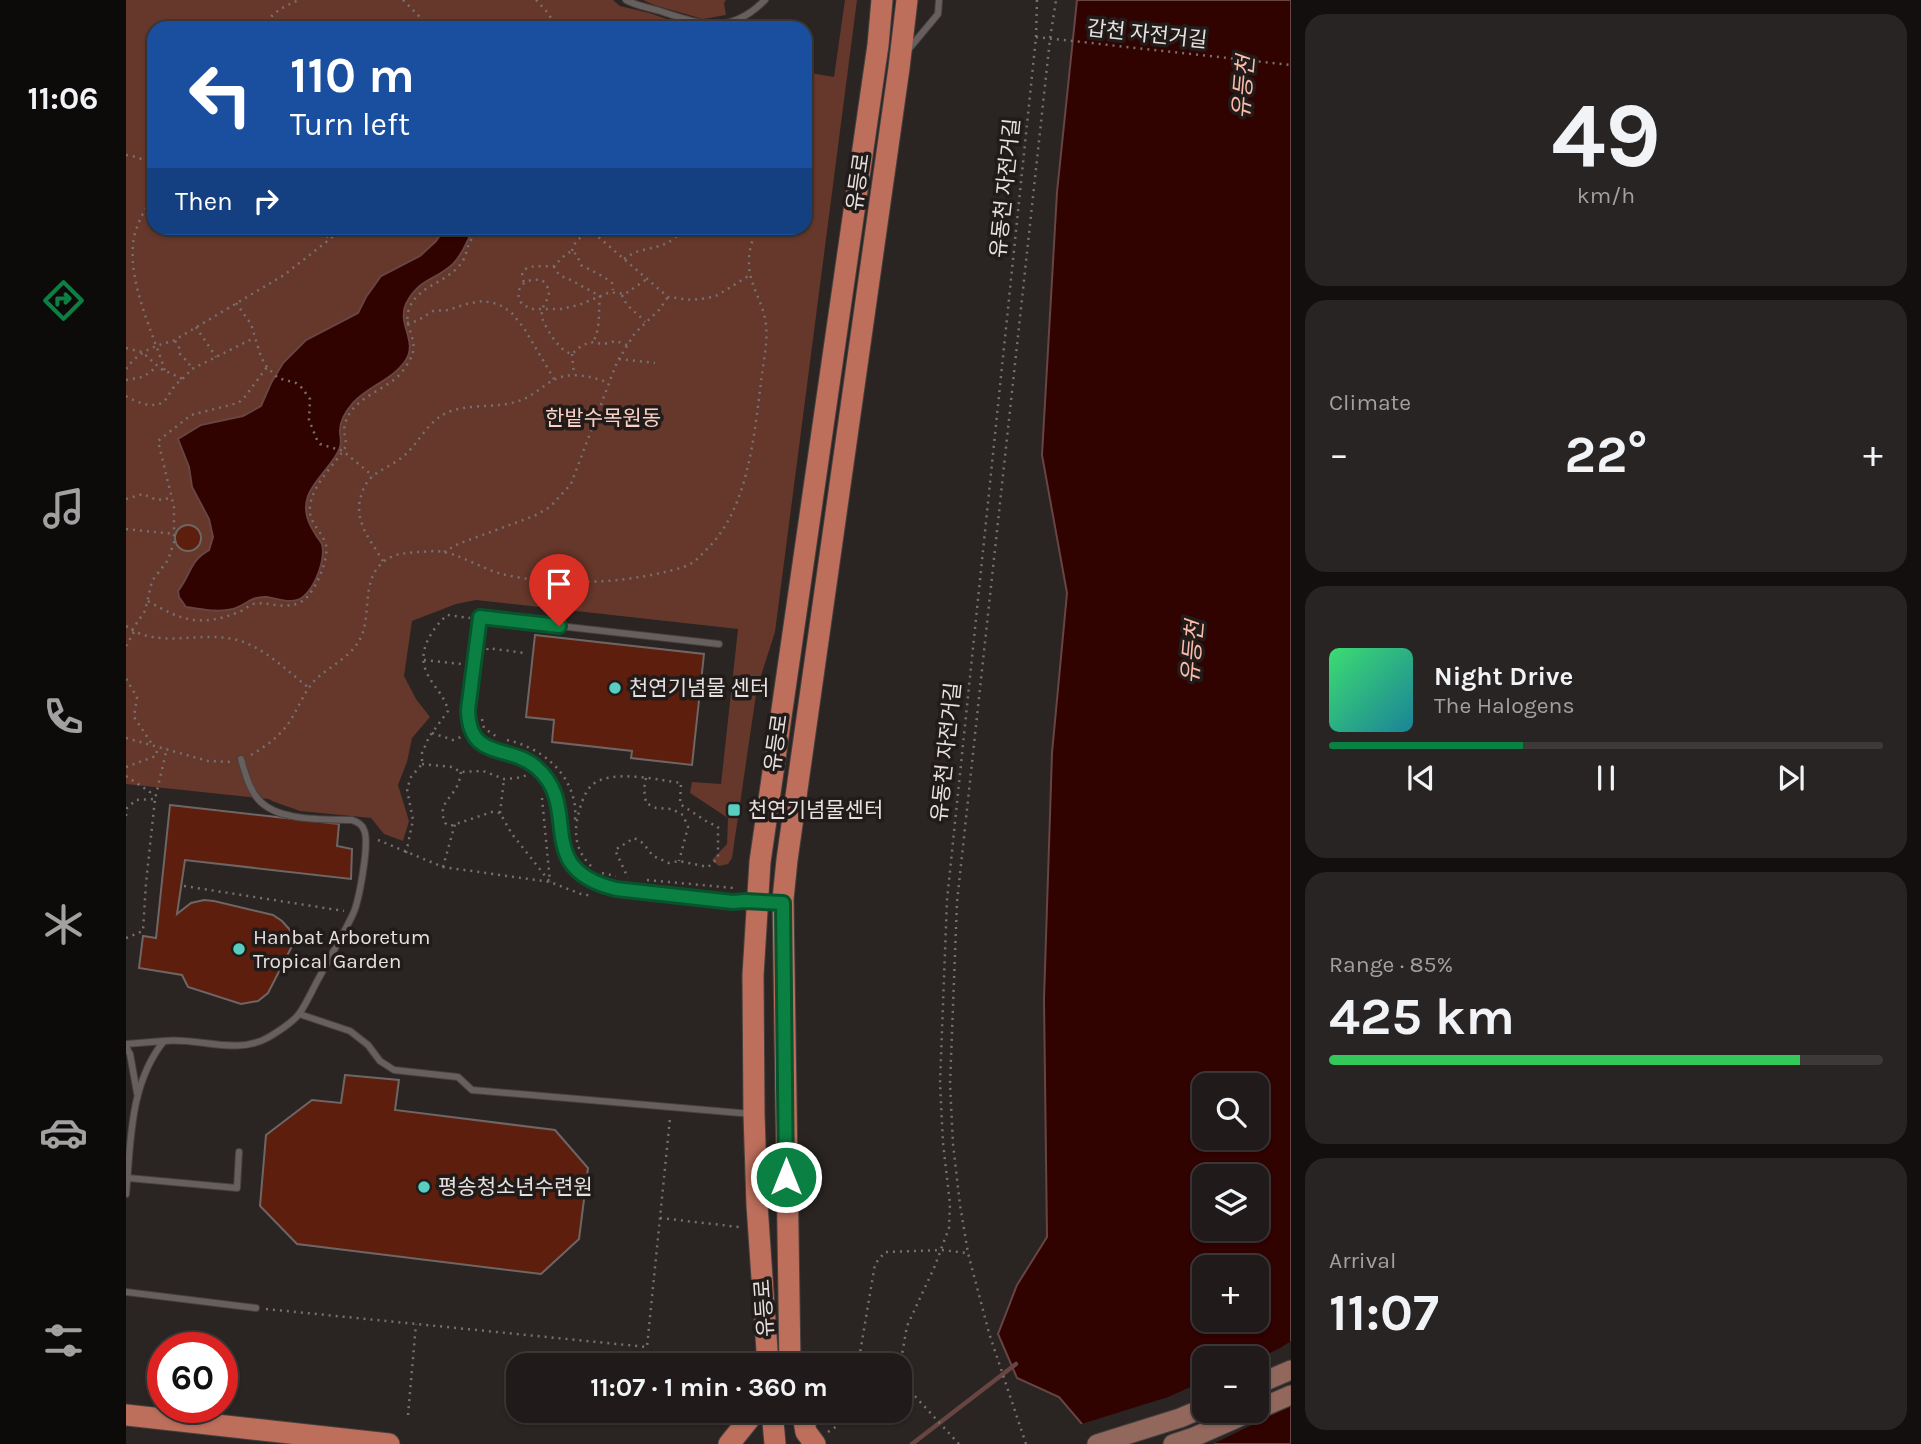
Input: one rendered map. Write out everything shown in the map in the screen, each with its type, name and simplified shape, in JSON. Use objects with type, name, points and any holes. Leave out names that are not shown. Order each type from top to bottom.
[{"type":"main road","name":"유등로","points":[[765,1353],[754,1114],[752,975],[757,902],[764,822],[876,58],[882,0]]},
{"type":"main road","name":"유등로","points":[[791,1353],[783,903],[900,68],[907,0]]},
{"type":"main road","points":[[1269,1379],[1291,1370]]},
{"type":"main road","points":[[1269,1404],[1291,1395]]},
{"type":"main road","points":[[1097,1444],[1192,1413]]},
{"type":"main road","points":[[126,1415],[389,1444]]},
{"type":"main road","points":[[729,1444],[746,1423]]},
{"type":"main road","points":[[773,1423],[775,1444]]},
{"type":"main road","points":[[792,1423],[794,1444]]},
{"type":"main road","points":[[804,1423],[806,1432],[821,1438]]},
{"type":"main road","points":[[1172,1444],[1226,1423]]},
{"type":"lane","points":[[625,0],[689,21]]},
{"type":"lane","points":[[733,21],[751,13],[765,0]]},
{"type":"lane","points":[[900,68],[908,50],[938,13],[939,0]]},
{"type":"lane","points":[[719,644],[480,617],[468,721],[478,742],[489,749],[528,761],[546,777],[556,796],[564,851],[572,866],[597,885],[733,902],[783,903]]},
{"type":"lane","points":[[126,1194],[137,1093],[126,1045],[178,1040],[232,1046],[249,1045],[268,1038],[299,1014],[354,912],[366,842],[360,824],[352,820],[291,816],[272,810],[256,797],[241,759]]},
{"type":"lane","points":[[299,1014],[350,1031],[368,1045],[380,1061],[394,1070],[458,1077],[472,1090],[754,1114]]},
{"type":"lane","points":[[137,1093],[156,1051],[164,1041]]},
{"type":"lane","points":[[128,1178],[237,1188],[239,1153]]},
{"type":"lane","points":[[126,1292],[256,1308]]},
{"type":"path","points":[[268,21],[277,10],[299,0]]},
{"type":"path","points":[[403,0],[424,21]]},
{"type":"path","points":[[536,0],[553,21]]},
{"type":"path","points":[[1037,0],[1037,37]]},
{"type":"path","points":[[1027,1444],[989,1333],[968,1253],[953,1144],[950,1084],[957,902],[1056,0]]},
{"type":"path","name":"갑천 자전거길","points":[[1037,37],[1291,65]]},
{"type":"path","name":"유동천 자전거길","points":[[957,1442],[913,1394],[904,1378],[901,1360],[908,1326],[949,1228],[950,1204],[940,1083],[947,900],[1037,37]]},
{"type":"path","points":[[126,155],[147,162]]},
{"type":"path","points":[[147,206],[133,244],[133,265],[136,283],[165,371]]},
{"type":"path","points":[[324,235],[331,238]]},
{"type":"path","points":[[126,369],[142,352],[175,340],[284,275],[335,235]]},
{"type":"path","points":[[148,601],[171,614],[198,621],[213,620],[240,612],[255,603],[290,606],[305,600],[317,582],[326,549],[325,541],[312,521],[310,506],[320,483],[343,451],[346,441],[345,424],[359,402],[396,378],[412,357],[414,341],[407,323],[408,310],[418,295],[457,269],[466,258],[475,235]]},
{"type":"path","points":[[524,282],[522,274],[526,268],[554,266],[572,251],[576,240],[585,235]]},
{"type":"path","points":[[597,235],[668,297],[692,300],[708,298],[718,295],[750,275]]},
{"type":"path","points":[[624,260],[632,254],[671,242],[678,235]]},
{"type":"path","points":[[126,738],[208,761],[233,761],[263,748],[281,733],[292,719],[317,678],[343,660],[360,640],[364,629],[366,597],[374,571],[383,561],[395,555],[444,552],[499,573],[545,582],[622,580],[690,564],[715,542],[730,517],[744,480],[754,436],[766,342],[763,309],[748,262],[754,235]]},
{"type":"path","points":[[572,251],[581,265],[612,283],[613,292]]},
{"type":"path","points":[[554,266],[562,277],[600,296]]},
{"type":"path","points":[[572,354],[562,349],[545,323],[541,312],[542,309],[549,295],[545,284],[536,279],[521,285],[518,294],[522,304],[531,309],[542,309],[570,308],[613,292],[622,295],[630,292],[647,279]]},
{"type":"path","points":[[622,295],[630,310],[645,322]]},
{"type":"path","points":[[593,342],[597,335],[600,296]]},
{"type":"path","points":[[444,552],[458,544],[534,516],[561,496],[571,484],[619,359],[645,322],[659,310],[668,297]]},
{"type":"path","points":[[407,323],[417,321],[433,311],[448,310],[466,304],[483,301],[498,304],[511,312],[524,328],[554,379]]},
{"type":"path","points":[[236,303],[251,324],[261,357],[267,366],[278,378],[296,383],[310,399],[310,427],[320,444],[343,451],[373,476]]},
{"type":"path","points":[[196,327],[216,358]]},
{"type":"path","points":[[126,396],[154,406],[160,405],[190,370],[255,338]]},
{"type":"path","points":[[175,340],[179,353],[189,363],[190,370]]},
{"type":"path","points":[[572,354],[586,343],[604,344],[616,341],[627,345]]},
{"type":"path","points":[[126,348],[142,352],[165,371],[183,379]]},
{"type":"path","points":[[572,354],[574,375]]},
{"type":"path","points":[[619,359],[654,363]]},
{"type":"path","points":[[126,361],[126,369]]},
{"type":"path","points":[[126,380],[144,377],[158,366]]},
{"type":"path","points":[[126,646],[145,611],[152,581],[172,550],[175,516],[158,441],[191,415],[237,403],[244,398],[267,366]]},
{"type":"path","points":[[383,561],[363,531],[360,521],[358,510],[363,489],[373,476],[400,460],[429,426],[452,411],[519,401],[562,376],[593,377],[608,383]]},
{"type":"path","points":[[126,499],[143,494],[157,500],[172,498]]},
{"type":"path","points":[[126,529],[174,534]]},
{"type":"path","points":[[406,853],[413,820],[407,789],[411,777],[422,764],[422,753],[432,733],[448,711],[446,701],[426,670],[426,647],[435,627],[447,615],[471,618]]},
{"type":"path","points":[[126,626],[154,638],[204,637],[234,639],[246,643],[264,653],[309,688]]},
{"type":"path","points":[[486,660],[488,648],[524,653]]},
{"type":"path","points":[[424,660],[465,665]]},
{"type":"path","points":[[126,679],[138,701],[134,712],[136,721],[152,744]]},
{"type":"path","points":[[480,710],[484,728],[499,739],[533,748],[559,771],[574,801],[575,828],[581,855],[595,870],[628,878],[615,850],[634,838],[653,856],[669,863],[679,861],[708,867],[718,858],[718,827],[680,804]]},
{"type":"path","points":[[432,733],[453,740],[461,737]]},
{"type":"path","points":[[126,768],[156,756],[158,746]]},
{"type":"path","points":[[126,938],[143,931],[155,799],[167,748]]},
{"type":"path","points":[[422,764],[452,767],[461,772],[483,771],[504,779],[529,775]]},
{"type":"path","points":[[461,772],[458,785],[446,800],[442,815],[445,823],[450,826],[492,812],[500,813]]},
{"type":"path","points":[[575,828],[581,806],[591,786],[620,775],[681,783],[680,804]]},
{"type":"path","points":[[126,776],[150,792],[149,798]]},
{"type":"path","points":[[646,778],[646,803],[656,808],[672,809],[683,816],[688,827],[679,861]]},
{"type":"path","points":[[504,779],[500,813],[512,834],[550,881]]},
{"type":"path","points":[[126,816],[126,808],[136,800],[155,799]]},
{"type":"path","points":[[672,809],[680,804]]},
{"type":"path","points":[[443,866],[455,824]]},
{"type":"path","points":[[365,835],[443,866],[550,881],[581,894],[595,896]]},
{"type":"path","points":[[641,879],[734,888]]},
{"type":"path","points":[[184,886],[354,912]]},
{"type":"path","points":[[256,1308],[647,1347],[671,1108]]},
{"type":"path","points":[[660,1218],[739,1227]]},
{"type":"path","points":[[860,1353],[875,1264],[885,1252],[942,1250],[968,1253]]},
{"type":"path","points":[[408,1415],[416,1324]]},
{"type":"path","points":[[821,1438],[842,1423]]},
{"type":"green space","name":"한밭수목원동","points":[[126,0],[613,0],[620,6],[673,21],[147,21],[147,235],[812,235],[812,73],[834,77],[845,0],[857,0],[775,632],[757,688],[732,858],[728,864],[719,866],[712,860],[727,844],[728,818],[690,793],[692,782],[721,784],[738,629],[476,600],[456,604],[412,621],[404,676],[416,699],[430,717],[412,738],[398,785],[409,821],[403,841],[384,834],[371,818],[300,811],[269,799],[126,784]]},
{"type":"green space","points":[[643,0],[726,0],[726,15],[703,19]]},
{"type":"water","name":"유등천","points":[[1077,0],[1291,0],[1291,1444],[1099,1444],[1059,1397],[1017,1378],[998,1334],[1017,1285],[1047,1237],[1044,999],[1052,753],[1067,593],[1042,455],[1057,192]]},
{"type":"water","points":[[440,235],[471,235],[457,260],[416,289],[406,304],[404,319],[410,346],[406,360],[394,373],[359,397],[344,416],[338,453],[308,496],[307,517],[323,550],[321,565],[312,587],[295,601],[261,597],[221,611],[186,607],[178,591],[194,564],[209,550],[213,537],[209,519],[192,487],[189,467],[178,439],[201,425],[243,416],[261,406],[283,363],[306,340],[358,313],[381,276],[420,256]]},
{"type":"pier","points":[[1291,1341],[1291,1406],[1269,1417],[1269,1353]]},
{"type":"pier","points":[[1192,1386],[1192,1423],[1256,1423],[1213,1444],[1094,1444],[1078,1425],[1168,1397]]},
{"type":"building","points":[[188,525],[197,529],[201,538],[197,547],[188,551],[179,547],[175,538],[179,529]]},
{"type":"building","name":"천연기념물 센터","points":[[535,635],[704,654],[692,765],[631,758],[632,751],[552,742],[554,720],[526,717]]},
{"type":"building","points":[[170,805],[339,824],[337,846],[352,849],[351,879],[185,860],[177,914],[191,903],[214,901],[273,915],[290,930],[291,948],[268,993],[258,1001],[241,1004],[188,987],[182,975],[139,968],[143,936],[156,938]]},
{"type":"building","name":"평송청소년수련원","points":[[345,1075],[399,1080],[395,1110],[555,1130],[588,1168],[579,1239],[541,1274],[297,1244],[260,1206],[266,1135],[312,1100],[341,1103]]},
{"type":"waterway","points":[[912,1444],[1016,1364]]},
{"type":"place","name":"천연기념물 센터","points":[[615,688]]},
{"type":"place","name":"천연기념물센터","points":[[734,810]]},
{"type":"place","name":"Hanbat Arboretum Tropical Garden","points":[[239,949]]},
{"type":"place","name":"평송청소년수련원","points":[[424,1187]]},
{"type":"route","points":[[559,626],[480,617],[468,710],[472,732],[478,742],[489,749],[528,761],[546,777],[556,796],[564,851],[572,866],[597,885],[733,902],[783,903],[786,1177]]}]
